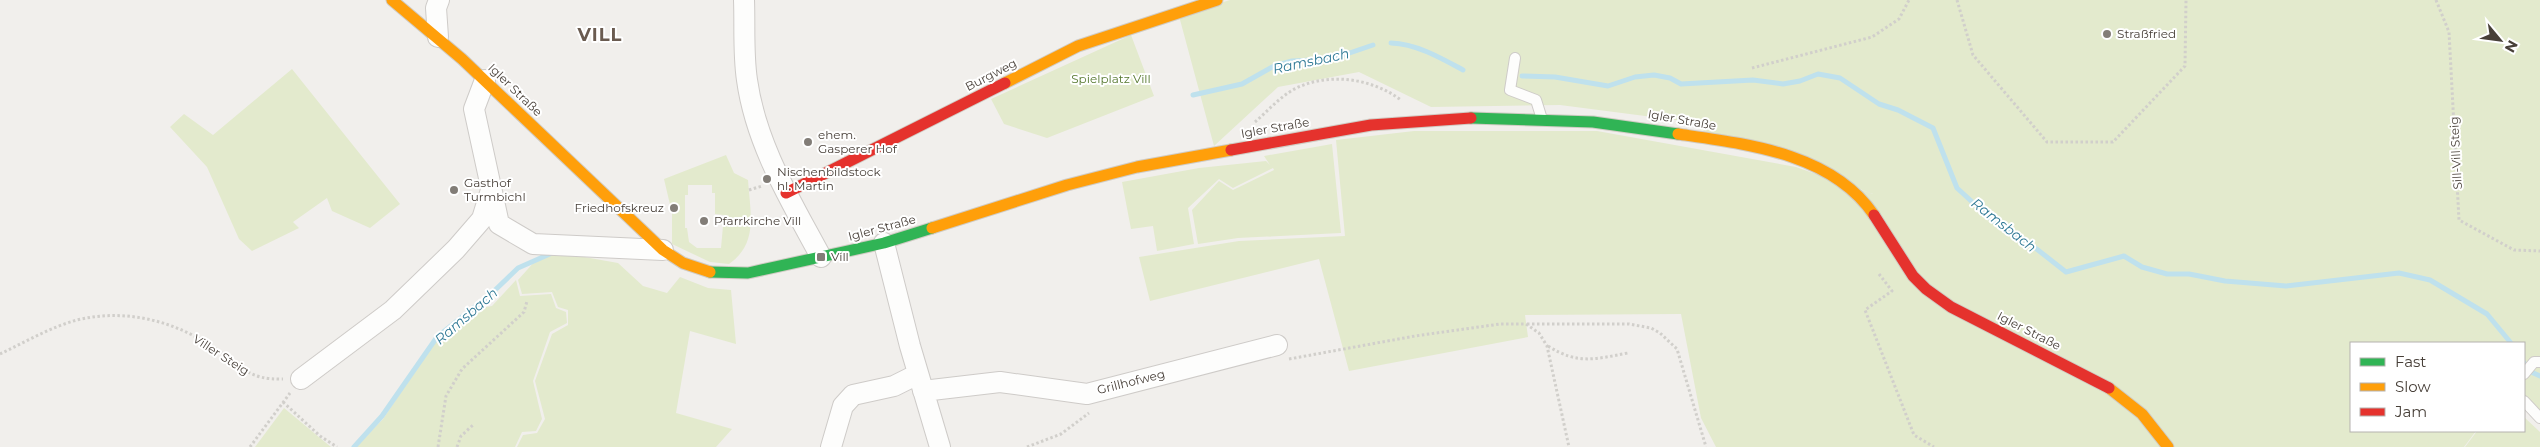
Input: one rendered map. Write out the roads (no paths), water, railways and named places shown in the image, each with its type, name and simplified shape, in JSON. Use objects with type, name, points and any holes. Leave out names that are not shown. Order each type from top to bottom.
[{"type":"main road","name":"Igler Straße","points":[[392,0],[438,37],[485,80],[664,250],[697,270],[722,275],[748,273],[884,243],[1060,187],[1138,167],[1370,125],[1486,116],[1542,117],[1662,130],[1796,158],[1828,171],[1843,181],[1869,205],[1914,277],[1931,293],[1951,308],[2115,391],[2142,414],[2168,447]]},
{"type":"main road","name":"Burgweg","points":[[786,193],[1078,46],[1216,0]]},
{"type":"street","points":[[438,37],[436,8],[439,0]]},
{"type":"street","points":[[744,0],[748,86],[756,125],[786,193],[821,258]]},
{"type":"street","points":[[485,80],[474,109],[499,224],[533,244],[664,250]]},
{"type":"street","points":[[301,379],[393,310],[456,249],[482,219],[492,185]]},
{"type":"street","points":[[884,243],[940,447]]},
{"type":"street","name":"Grillhofweg","points":[[830,447],[843,406],[853,395],[894,386],[921,382],[1000,382],[1087,394],[1279,352]]},
{"type":"lane","points":[[1515,58],[1510,90],[1536,100],[1542,117]]},
{"type":"lane","points":[[2525,373],[2537,362]]},
{"type":"lane","points":[[2525,402],[2540,418]]},
{"type":"waterway","name":"Ramsbach","points":[[1391,43],[1419,49],[1463,70]]},
{"type":"waterway","name":"Ramsbach","points":[[1193,95],[1242,84],[1274,66],[1292,61],[1332,59],[1373,45]]},
{"type":"waterway","name":"Ramsbach","points":[[1522,76],[1555,77],[1608,86],[1635,77],[1654,75],[1670,78],[1681,84],[1753,80],[1783,84],[1800,81],[1818,74],[1840,78],[1879,104],[1898,110],[1933,128],[1957,188],[1993,221],[2029,243],[2066,272],[2124,256],[2142,267],[2167,274],[2189,274],[2225,281],[2286,286],[2399,273],[2430,280],[2487,314],[2510,342]]},
{"type":"waterway","name":"Ramsbach","points":[[354,447],[382,416],[437,337],[491,294],[518,268],[552,253]]},
{"type":"waterway","name":"Ramsbach","points":[[2525,365],[2529,371],[2540,376]]},
{"type":"place","name":"Straßfried","points":[[2107,34]]},
{"type":"place","name":"ehem. Gasperer Hof","points":[[808,142]]},
{"type":"place","name":"Nischenbildstock hl. Martin","points":[[767,179]]},
{"type":"place","name":"Gasthof Turmbichl","points":[[454,190]]},
{"type":"place","name":"Friedhofskreuz","points":[[674,208]]},
{"type":"place","name":"Pfarrkirche Vill","points":[[704,221]]},
{"type":"place","name":"Vill","points":[[821,257]]},
{"type":"district","name":"VILL","points":[[600,35]]},
{"type":"park label","name":"Spielplatz Vill","points":[[1111,79]]}]
